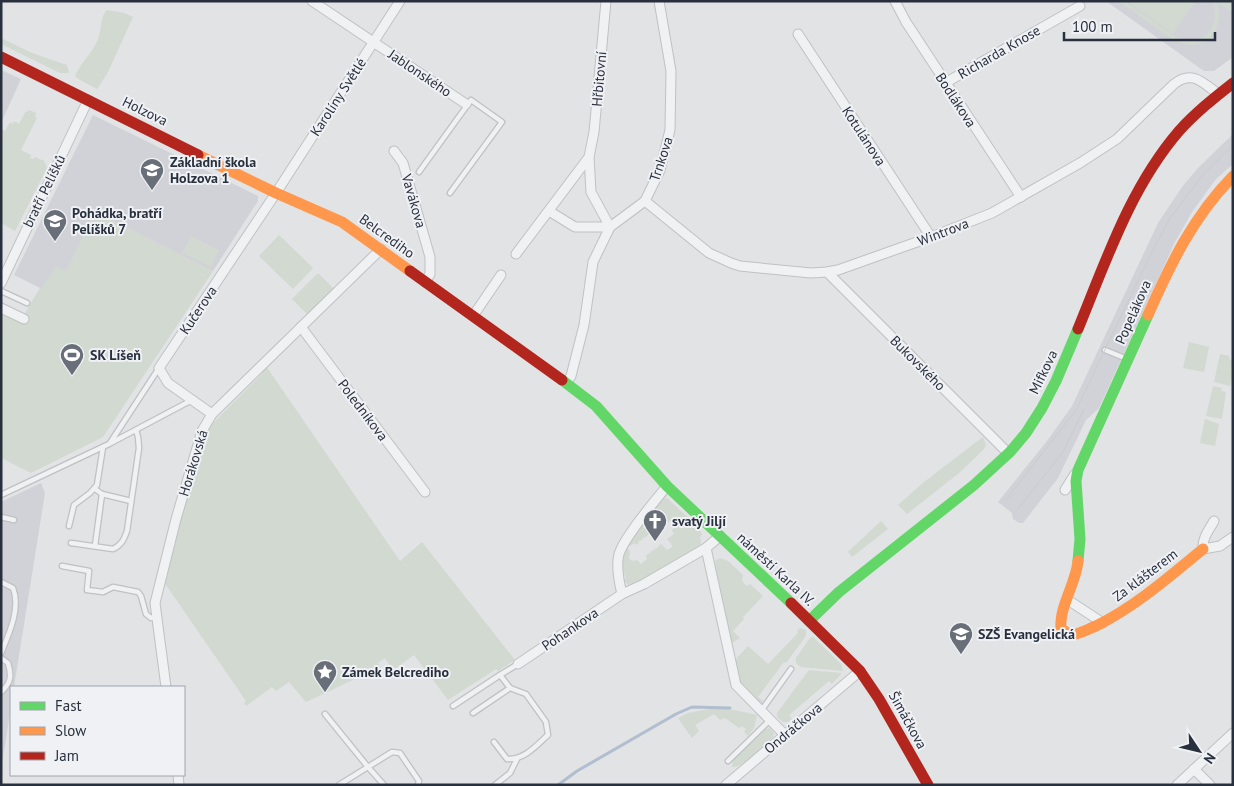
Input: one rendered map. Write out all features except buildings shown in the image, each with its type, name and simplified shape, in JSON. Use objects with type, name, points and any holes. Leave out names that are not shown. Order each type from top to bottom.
[{"type":"street","name":"Jablonského","points":[[312,1],[466,104]]},
{"type":"street","name":"Karolíny Světlé","points":[[276,193],[400,1]]},
{"type":"street","name":"Hřbitovní","points":[[606,1],[594,132],[589,157],[591,192],[610,227]]},
{"type":"street","name":"Trnkova","points":[[567,382],[571,376],[584,325],[593,262],[610,227],[644,202],[660,170],[670,130],[671,71],[659,1]]},
{"type":"street","name":"Bodlákova","points":[[895,1],[906,22],[945,83],[1021,197]]},
{"type":"street","name":"Richarda Knose","points":[[945,83],[1080,6]]},
{"type":"street","name":"Kotulánova","points":[[798,34],[931,238]]},
{"type":"street","name":"Holzova","points":[[1,57],[276,193]]},
{"type":"street","name":"Wintrova","points":[[644,202],[709,253],[723,260],[740,266],[811,273],[827,272],[851,266],[931,238],[992,213],[1080,163],[1117,139],[1181,78],[1196,78],[1217,93]]},
{"type":"street","name":"Mifkova","points":[[809,621],[820,608],[967,491],[1008,453],[1034,420],[1053,388],[1114,240],[1136,193],[1157,159],[1178,131],[1217,93],[1233,83]]},
{"type":"street","name":"bratří Pelíšků","points":[[1,283],[88,100]]},
{"type":"street","name":"Vavákova","points":[[394,151],[403,163],[430,257],[430,274],[425,282]]},
{"type":"street","name":"Hřbitovní","points":[[516,254],[589,157]]},
{"type":"street","name":"Popelákova","points":[[1065,490],[1078,470],[1183,242],[1208,203],[1233,176]]},
{"type":"street","name":"Belcrediho","points":[[276,193],[342,222],[567,382]]},
{"type":"street","name":"Kučerova","points":[[159,368],[276,193]]},
{"type":"street","points":[[549,211],[575,227],[610,227]]},
{"type":"street","name":"Horákovská","points":[[166,686],[155,603],[176,519],[202,431],[212,414],[381,249]]},
{"type":"street","name":"Bukovského","points":[[827,272],[1008,453]]},
{"type":"street","points":[[473,316],[501,275]]},
{"type":"street","points":[[1,308],[24,319]]},
{"type":"street","name":"Poledníkova","points":[[301,327],[424,492]]},
{"type":"street","points":[[159,368],[168,383],[212,414]]},
{"type":"street","name":"náměstí Karla IV.","points":[[567,382],[596,406],[667,486],[860,671]]},
{"type":"street","name":"Popelákova","points":[[1078,470],[1076,481],[1079,516]]},
{"type":"street","points":[[622,594],[619,580],[619,555],[632,530],[667,486]]},
{"type":"street","name":"Za klášterem","points":[[1079,516],[1080,539],[1077,573],[1059,625],[1064,632],[1070,635],[1103,623],[1131,607],[1152,592],[1203,548],[1220,546],[1233,537]]},
{"type":"street","name":"Za klášterem","points":[[1203,548],[1202,543],[1214,522]]},
{"type":"street","name":"Pohankova","points":[[518,664],[622,594],[644,584],[706,548],[720,536]]},
{"type":"street","points":[[706,548],[736,685],[785,734]]},
{"type":"street","points":[[1068,600],[1103,623]]},
{"type":"street","name":"Ondráčkova","points":[[726,785],[860,671]]},
{"type":"street","name":"Šimáčkova","points":[[860,671],[879,699],[928,785]]},
{"type":"street","points":[[1177,785],[1233,733]]},
{"type":"street","points":[[1194,769],[1210,785]]},
{"type":"lane","points":[[419,172],[466,104],[471,100],[502,122],[450,193]]},
{"type":"lane","points":[[1,291],[27,303]]},
{"type":"lane","points":[[1105,350],[1128,360]]},
{"type":"lane","points":[[109,444],[159,368]]},
{"type":"lane","points":[[1,495],[103,447],[192,400]]},
{"type":"lane","points":[[71,543],[113,549],[119,547],[122,542],[127,531],[138,448],[136,430]]},
{"type":"lane","points":[[69,526],[71,510],[74,505],[95,488],[103,447]]},
{"type":"lane","points":[[95,488],[102,494],[131,501]]},
{"type":"lane","points":[[95,546],[102,494]]},
{"type":"lane","points":[[1,517],[14,520]]},
{"type":"lane","points":[[62,566],[89,571],[87,590],[103,592],[114,587],[138,592],[146,614],[151,618],[157,617]]},
{"type":"lane","points":[[1,582],[13,588],[16,603],[10,631],[1,653]]},
{"type":"lane","points":[[1,658],[8,664],[11,680],[9,685],[1,692]]},
{"type":"lane","points":[[453,706],[518,664]]},
{"type":"lane","points":[[759,709],[791,669]]},
{"type":"lane","points":[[495,785],[510,773],[517,759],[537,746],[548,735],[546,722],[526,694],[510,688],[500,675]]},
{"type":"lane","points":[[473,713],[510,688]]},
{"type":"lane","points":[[325,714],[384,785]]},
{"type":"lane","points":[[728,762],[770,720]]},
{"type":"lane","points":[[494,742],[507,759],[517,759]]},
{"type":"lane","points":[[339,785],[392,752],[400,753],[419,781],[418,785]]},
{"type":"shaded area","points":[[1106,1],[1233,1],[1233,57],[1214,71],[1204,71]]},
{"type":"shaded area","points":[[1118,1],[1125,1],[1176,37],[1185,40],[1201,38],[1208,33],[1215,19],[1212,1],[1226,1],[1233,6],[1233,13],[1217,2],[1219,19],[1217,28],[1205,42],[1189,45],[1172,39]]},
{"type":"shaded area","points":[[1127,1],[1196,1],[1173,34]]},
{"type":"shaded area","points":[[107,10],[124,13],[133,17],[107,74],[97,89],[75,76],[96,44],[103,16]]},
{"type":"shaded area","points":[[1,38],[32,53],[67,65],[69,73],[60,73],[1,44]]},
{"type":"shaded area","points":[[1,70],[21,79],[1,123]]},
{"type":"shaded area","points":[[29,110],[36,113],[35,117],[37,118],[21,150],[31,155],[30,158],[33,159],[35,157],[44,161],[47,168],[15,231],[1,223],[1,129],[5,131],[10,122],[13,124],[14,121],[19,124],[26,111]]},
{"type":"shaded area","name":"Základní škola Holzova 1","points":[[93,115],[258,196],[258,201],[213,271],[95,212],[66,272],[56,267],[42,289],[14,275]]},
{"type":"shaded area","points":[[1233,134],[1233,164],[1216,179],[1192,212],[1175,242],[1099,408],[1086,420],[1058,478],[1023,523],[1019,523],[1013,519],[1012,513],[998,502],[1047,441],[1072,406],[1158,223],[1182,187],[1197,169]]},
{"type":"shaded area","name":"SK Líšeň","points":[[95,212],[213,271],[103,437],[31,473],[1,458],[1,305],[24,315],[56,266],[66,271]]},
{"type":"shaded area","points":[[279,235],[313,268],[293,289],[259,256]]},
{"type":"shaded area","points":[[191,236],[219,250],[211,267],[182,253]]},
{"type":"shaded area","points":[[318,273],[334,289],[308,315],[292,299]]},
{"type":"shaded area","points":[[1189,342],[1209,347],[1204,372],[1183,368]]},
{"type":"shaded area","points":[[1220,354],[1229,356],[1229,359],[1233,360],[1230,386],[1214,382]]},
{"type":"shaded area","points":[[266,366],[400,561],[422,542],[515,660],[498,671],[496,669],[448,700],[414,655],[393,670],[385,658],[378,663],[381,668],[366,680],[363,675],[306,702],[289,682],[276,691],[272,687],[246,706],[244,703],[246,701],[164,582],[185,499],[210,426],[261,375]]},
{"type":"shaded area","points":[[1213,386],[1222,388],[1221,391],[1226,392],[1222,419],[1206,416]]},
{"type":"shaded area","points":[[1205,419],[1219,424],[1215,446],[1200,443]]},
{"type":"shaded area","points":[[983,437],[986,445],[983,450],[959,473],[907,514],[898,505],[924,482]]},
{"type":"shaded area","points":[[41,483],[45,493],[14,686],[10,686],[10,713],[1,770],[1,502]]},
{"type":"shaded area","points":[[667,498],[698,527],[702,534],[700,537],[701,544],[666,568],[628,585],[624,580],[626,578],[623,568],[627,546],[640,525],[662,499]],"holes":[[[670,521],[675,527],[672,530],[674,534],[667,539],[672,547],[667,550],[661,544],[654,549],[655,551],[650,552],[651,554],[649,553],[646,556],[647,559],[641,564],[637,560],[630,560],[630,552],[627,548],[634,543],[637,545],[640,540],[653,532],[650,528],[654,524],[658,528],[661,523],[664,525]]]},
{"type":"shaded area","points":[[881,521],[888,529],[852,557],[848,552]]},
{"type":"shaded area","points":[[720,558],[728,561],[743,575],[742,581],[747,586],[750,584],[763,596],[743,617],[744,619],[733,631],[740,638],[730,644],[715,561]]},
{"type":"shaded area","points":[[800,628],[806,630],[806,636],[758,697],[763,701],[762,703],[750,695],[738,683],[734,664],[737,658],[748,646],[768,664],[798,633],[797,631]]},
{"type":"shaded area","points":[[813,637],[841,664],[843,671],[801,667],[796,663],[796,658],[810,638]]},
{"type":"shaded area","points":[[809,670],[842,673],[832,684],[829,681],[789,715],[792,719],[788,722],[783,722],[777,717],[777,713]]},
{"type":"shaded area","points":[[720,707],[757,715],[754,728],[748,736],[744,732],[746,729],[742,726],[739,728],[725,718],[720,720],[714,714],[695,725],[699,731],[692,738],[678,718],[688,713]]},
{"type":"shaded area","points":[[770,728],[774,733],[773,737],[742,764],[732,767],[733,760],[766,729]]},
{"type":"waterway","points":[[558,785],[577,771],[676,714],[692,707],[730,708]]},
{"type":"tram line","points":[[1005,501],[1076,410],[1170,218],[1202,176],[1233,145]]},
{"type":"tram line","points":[[1017,510],[1063,452],[1084,409]]},
{"type":"traffic: fast","points":[[1078,561],[1080,539],[1076,481],[1078,470],[1148,315]]},
{"type":"traffic: fast","points":[[809,621],[839,592],[974,485],[1010,452],[1026,433],[1042,408],[1056,381],[1078,329]]},
{"type":"traffic: fast","points":[[562,380],[596,406],[667,486],[791,603]]},
{"type":"traffic: slow","points":[[198,155],[276,193],[342,222],[410,271]]},
{"type":"traffic: slow","points":[[1148,315],[1184,241],[1206,208],[1233,176]]},
{"type":"traffic: slow","points":[[1078,561],[1077,570],[1061,620],[1061,629],[1071,635],[1081,633],[1096,626],[1125,609],[1203,549]]},
{"type":"traffic: jam","points":[[1,57],[198,155]]},
{"type":"traffic: jam","points":[[1078,329],[1109,251],[1146,176],[1179,131],[1198,112],[1233,83]]},
{"type":"traffic: jam","points":[[410,271],[562,380]]},
{"type":"traffic: jam","points":[[791,603],[860,671],[879,699],[928,785]]},
{"type":"place","name":"Základní škola Holzova 1","points":[[152,191]]},
{"type":"place","name":"Pohádka, bratří Pelíšků 7","points":[[55,242]]},
{"type":"place","name":"SK Líšeň","points":[[72,376]]},
{"type":"place","name":"svatý Jiljí","points":[[655,542]]},
{"type":"place","name":"SZŠ Evangelická","points":[[961,655]]},
{"type":"place","name":"Zámek Belcrediho","points":[[325,693]]}]
